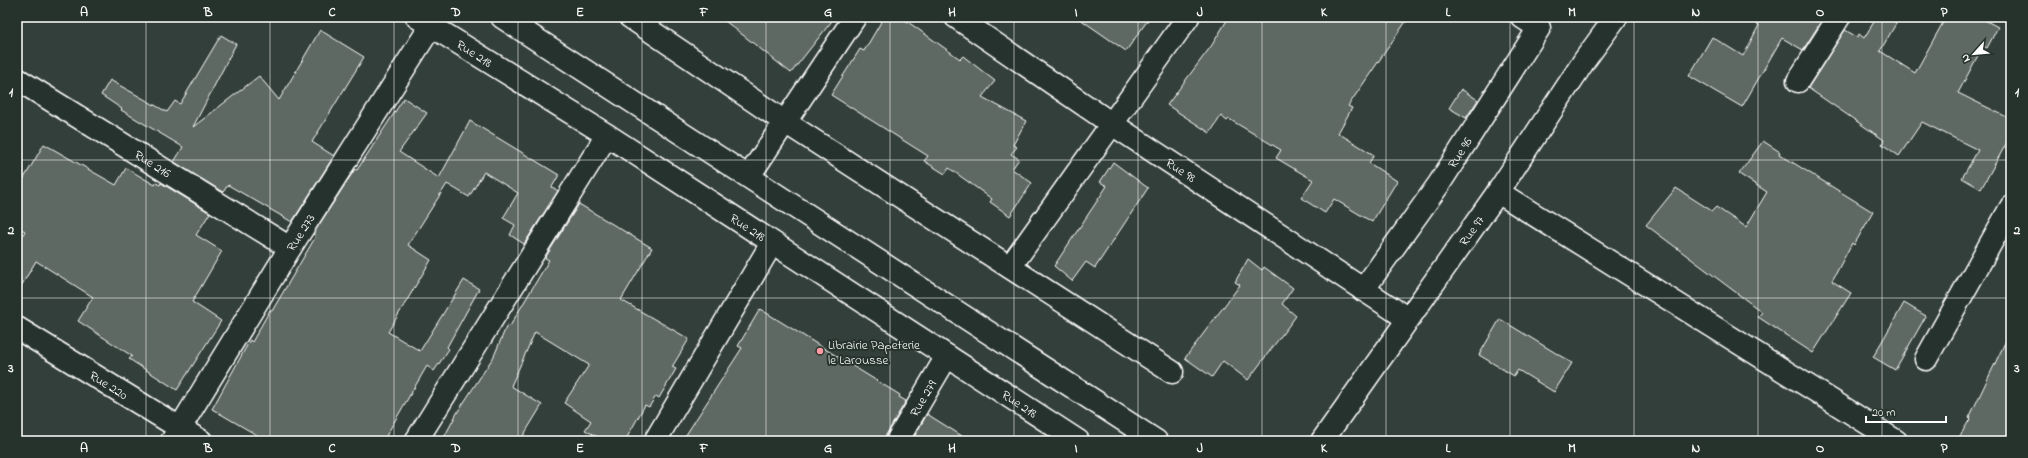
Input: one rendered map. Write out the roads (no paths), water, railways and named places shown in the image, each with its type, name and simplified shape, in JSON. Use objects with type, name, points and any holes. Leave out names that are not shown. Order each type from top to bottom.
[{"type":"main road","points":[[502,17],[1156,441]]},
{"type":"main road","points":[[630,17],[785,122],[1172,372]]},
{"type":"main road","points":[[749,176],[855,17]]},
{"type":"main road","name":"Rue 98","points":[[956,17],[1112,124],[1408,319]]},
{"type":"main road","points":[[1010,267],[1188,17]]},
{"type":"main road","name":"Rue 97","points":[[1322,441],[1498,192],[1584,61],[1616,17]]},
{"type":"main road","points":[[1798,81],[1839,17]]},
{"type":"main road","name":"Rue 218","points":[[424,21],[607,135],[1078,441]]},
{"type":"main road","name":"Rue 273","points":[[176,435],[290,248],[424,21]]},
{"type":"main road","name":"Rue 96","points":[[1363,290],[1439,184],[1536,21]]},
{"type":"main road","name":"Rue 216","points":[[17,79],[290,248]]},
{"type":"main road","points":[[416,441],[607,135]]},
{"type":"main road","points":[[1498,192],[1896,441]]},
{"type":"main road","points":[[1926,360],[2011,207]]},
{"type":"main road","points":[[655,441],[772,243]]},
{"type":"main road","name":"Rue 220","points":[[17,328],[176,435],[201,441]]},
{"type":"main road","name":"Rue 279","points":[[898,441],[947,356]]},
{"type":"place","name":"Librairie Papeterie le Larousse","points":[[820,351]]}]
